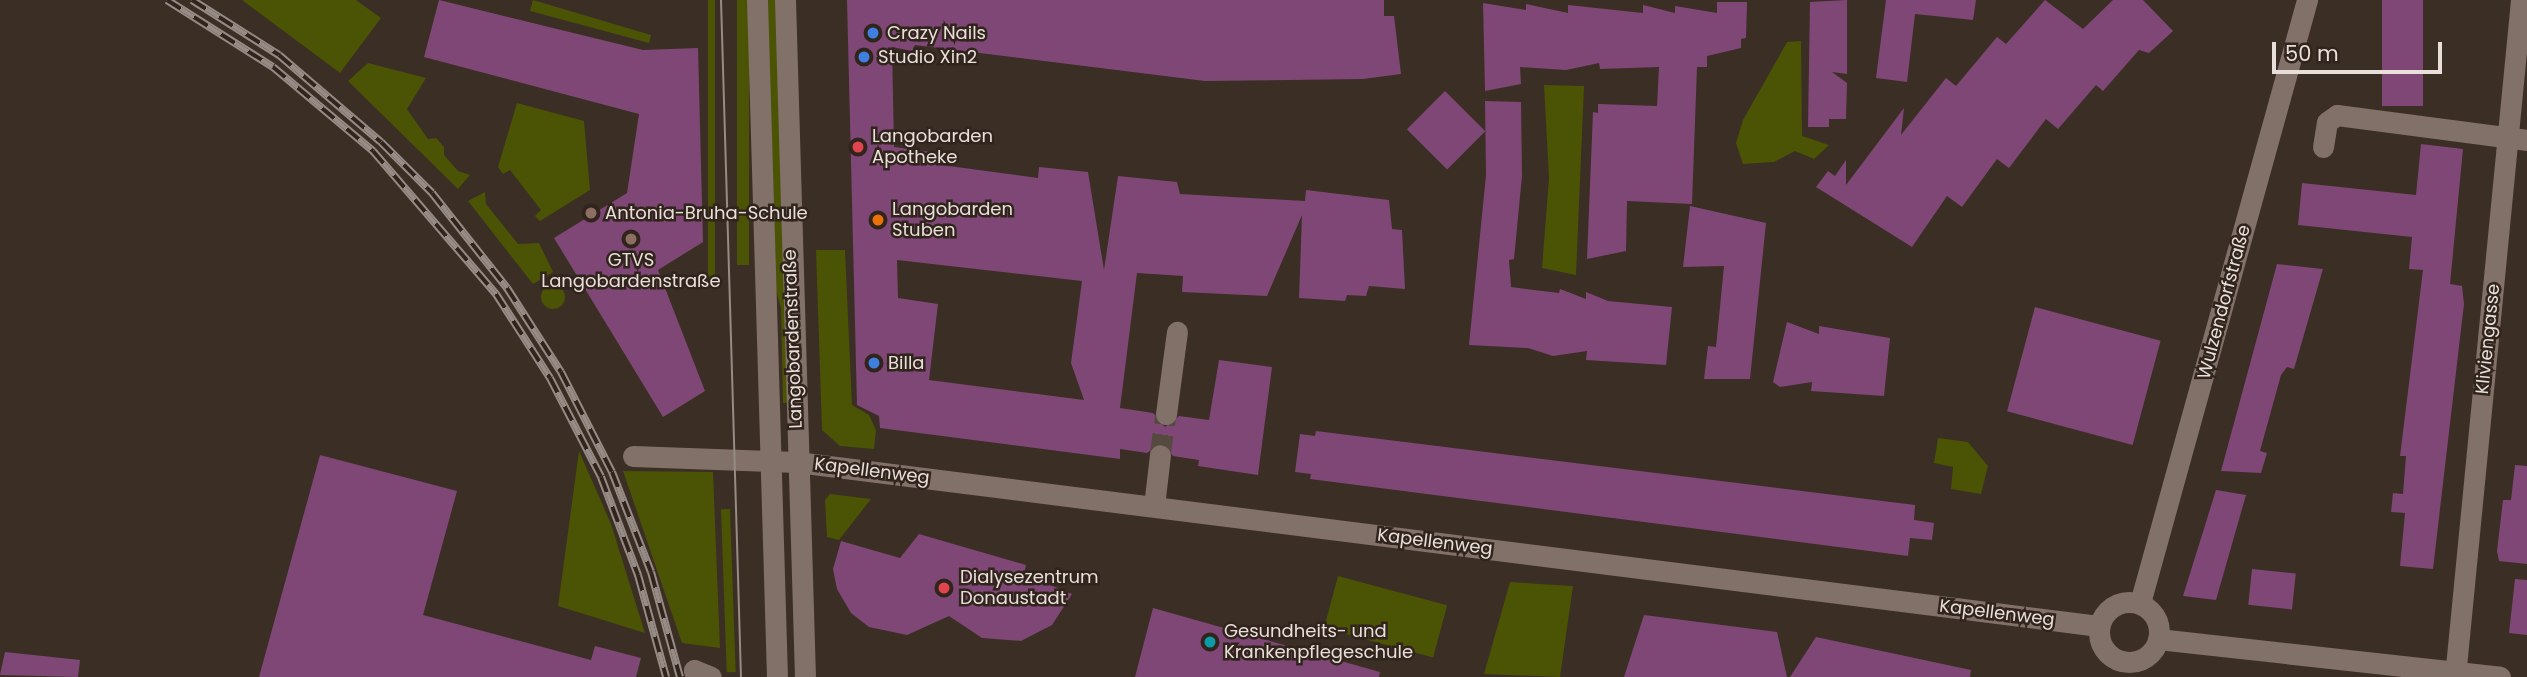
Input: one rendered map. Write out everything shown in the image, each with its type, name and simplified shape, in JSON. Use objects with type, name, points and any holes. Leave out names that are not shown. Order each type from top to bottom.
[{"type":"street","name":"Langobardenstraße","points":[[757,0],[778,677]]},
{"type":"street","name":"Langobardenstraße","points":[[785,0],[805,677]]},
{"type":"street","name":"Wulzendorfstraße","points":[[2140,603],[2307,0]]},
{"type":"street","name":"Kliviengasse","points":[[2456,674],[2517,139],[2521,0]]},
{"type":"street","points":[[2323,147],[2327,121],[2337,115],[2517,139]]},
{"type":"street","points":[[1166,414],[1177,332]]},
{"type":"street","points":[[1154,506],[1160,455]]},
{"type":"street","name":"Kapellenweg","points":[[634,456],[797,462],[2099,626]]},
{"type":"street","points":[[2125,601],[2140,603],[2158,624],[2158,639],[2138,660],[2120,669],[2108,654],[2099,626],[2109,608],[2125,601]]},
{"type":"street","points":[[2158,639],[2500,677]]},
{"type":"street","points":[[696,677],[694,670],[711,677]]},
{"type":"green space","points":[[242,0],[356,0],[381,18],[340,73]]},
{"type":"green space","points":[[533,0],[651,35],[649,43],[530,11]]},
{"type":"green space","points":[[708,0],[715,0],[715,280],[708,280]]},
{"type":"green space","points":[[737,0],[749,0],[749,265],[737,265]]},
{"type":"green space","points":[[762,0],[777,0],[789,403],[783,403],[781,308],[774,283]]},
{"type":"green space","points":[[1801,41],[1802,136],[1829,145],[1814,159],[1795,151],[1774,162],[1743,164],[1736,143],[1743,120],[1787,42]]},
{"type":"green space","points":[[368,63],[426,78],[407,109],[428,139],[436,138],[444,147],[444,155],[458,171],[470,175],[458,189],[348,81]]},
{"type":"green space","points":[[1544,85],[1584,86],[1576,275],[1542,268],[1549,178]]},
{"type":"green space","points":[[517,103],[584,121],[590,190],[540,221],[535,216],[541,210],[510,170],[503,174],[498,167]]},
{"type":"green space","points":[[485,192],[486,204],[518,244],[539,243],[553,272],[533,284],[468,201]]},
{"type":"green space","points":[[816,250],[845,250],[852,405],[869,415],[876,430],[874,449],[840,446],[822,430]]},
{"type":"green space","points":[[553,285],[564,292],[565,297],[558,308],[553,309],[542,302],[541,297],[548,286]]},
{"type":"green space","points":[[1938,438],[1968,442],[1988,466],[1981,494],[1951,489],[1953,467],[1934,463]]},
{"type":"green space","points":[[579,451],[611,524],[645,633],[558,606]]},
{"type":"green space","points":[[623,471],[713,472],[720,648],[682,643]]},
{"type":"green space","points":[[830,494],[871,499],[839,540],[827,537],[825,500]]},
{"type":"green space","points":[[721,509],[730,509],[736,672],[727,672]]},
{"type":"green space","points":[[1338,576],[1447,605],[1433,657],[1324,628]]},
{"type":"green space","points":[[1510,582],[1573,586],[1560,677],[1484,674]]},
{"type":"building","points":[[439,0],[643,50],[698,48],[703,242],[658,270],[705,391],[663,417],[554,238],[627,193],[639,114],[424,57]]},
{"type":"building","points":[[847,0],[1384,0],[1384,16],[1394,16],[1401,74],[1363,79],[1205,81],[915,45],[912,51],[892,47],[894,147],[931,152],[934,164],[1038,178],[1039,167],[1088,172],[1104,270],[1118,176],[1177,182],[1180,194],[1305,201],[1306,190],[1389,200],[1392,229],[1402,230],[1405,289],[1369,286],[1366,296],[1347,295],[1345,301],[1299,298],[1302,215],[1267,296],[1182,292],[1183,276],[1137,273],[1120,408],[1153,413],[1165,427],[1179,416],[1209,420],[1219,360],[1272,367],[1258,475],[1198,466],[1199,460],[1173,456],[1162,442],[1147,453],[1120,449],[1120,459],[880,428],[879,416],[857,405]],"holes":[[[897,260],[1082,281],[1071,363],[1084,400],[929,380],[938,304],[898,298]]]},
{"type":"building","points":[[1847,0],[1847,74],[1832,72],[1847,83],[1846,119],[1829,119],[1829,127],[1808,127],[1810,2]]},
{"type":"building","points":[[1886,0],[1976,0],[1973,20],[1915,14],[1907,82],[1876,78]]},
{"type":"building","points":[[2045,0],[2083,29],[2113,0],[2143,0],[2173,31],[2149,53],[2139,50],[2103,91],[2096,85],[2058,129],[2046,119],[2009,168],[1997,159],[1962,207],[1947,196],[1912,247],[1816,187],[1828,171],[1835,176],[1846,160],[1846,185],[1904,108],[1901,135],[1946,78],[1956,86],[1997,37],[2006,44]]},
{"type":"building","points":[[2382,0],[2423,0],[2423,106],[2382,106]]},
{"type":"building","points":[[1717,2],[1747,2],[1746,38],[1741,39],[1741,48],[1707,56],[1707,67],[1697,67],[1692,204],[1627,201],[1626,251],[1587,259],[1593,112],[1598,113],[1598,104],[1657,106],[1659,67],[1600,69],[1599,63],[1566,70],[1520,67],[1521,84],[1485,91],[1483,3],[1526,10],[1526,4],[1568,13],[1568,5],[1643,13],[1643,5],[1675,13],[1675,6],[1717,13]]},
{"type":"building","points":[[1445,91],[1485,131],[1447,169],[1407,129]]},
{"type":"building","points":[[1485,101],[1521,102],[1522,176],[1514,259],[1509,260],[1511,287],[1559,293],[1560,289],[1586,299],[1586,292],[1608,301],[1672,307],[1666,365],[1586,360],[1587,351],[1553,356],[1528,348],[1469,345],[1486,175]]},
{"type":"building","points":[[2421,144],[2463,149],[2450,284],[2462,286],[2464,304],[2433,569],[2400,566],[2405,513],[2391,512],[2393,493],[2403,494],[2406,456],[2400,456],[2423,270],[2409,269],[2412,237],[2298,225],[2302,183],[2416,195]]},
{"type":"building","points":[[1690,206],[1766,223],[1750,379],[1704,379],[1708,346],[1716,347],[1724,266],[1683,267]]},
{"type":"building","points":[[2277,264],[2323,269],[2294,369],[2287,367],[2281,375],[2260,451],[2267,453],[2261,473],[2221,471]]},
{"type":"building","points":[[2035,307],[2161,341],[2133,445],[2007,411]]},
{"type":"building","points":[[1787,322],[1819,334],[1819,326],[1890,338],[1884,396],[1811,391],[1812,382],[1780,387],[1773,382]]},
{"type":"building","points":[[1316,431],[1915,505],[1914,520],[1934,523],[1932,540],[1910,538],[1908,556],[1310,479],[1311,474],[1295,472],[1300,434],[1315,436]]},
{"type":"building","points":[[320,455],[457,491],[423,615],[591,660],[595,646],[641,658],[636,677],[259,677]]},
{"type":"building","points":[[2515,465],[2527,466],[2527,564],[2499,561],[2497,551],[2503,500],[2511,500]]},
{"type":"building","points":[[2216,490],[2246,495],[2216,600],[2183,596]]},
{"type":"building","name":"Dialysezentrum Donaustadt","points":[[919,534],[1026,565],[1024,574],[1072,594],[1052,625],[1021,641],[982,638],[949,616],[907,635],[869,627],[851,613],[837,589],[833,569],[841,541],[900,558]]},
{"type":"building","points":[[2252,569],[2296,574],[2292,609],[2248,605]]},
{"type":"building","points":[[2515,579],[2527,580],[2527,635],[2509,633]]},
{"type":"building","name":"Gesundheits- und Krankenpflegeschule","points":[[1153,608],[1380,672],[1379,677],[1135,677]]},
{"type":"building","points":[[1644,615],[1777,632],[1787,677],[1624,677]]},
{"type":"building","points":[[1816,637],[1971,670],[1970,677],[1790,677]]},
{"type":"building","points":[[5,652],[80,660],[78,677],[0,675]]},
{"type":"tunnel","points":[[1160,455],[1166,414]]},
{"type":"tram line","points":[[721,0],[741,677]]},
{"type":"railway","points":[[167,0],[273,67],[373,151],[496,294],[550,378],[601,477],[638,575],[666,677]]},
{"type":"railway","points":[[192,0],[279,55],[381,142],[432,193],[507,288],[561,372],[612,472],[651,572],[680,677]]},
{"type":"place","name":"Crazy Nails","points":[[873,33]]},
{"type":"place","name":"Studio Xin2","points":[[864,57]]},
{"type":"place","name":"Langobarden Apotheke","points":[[858,147]]},
{"type":"place","name":"Antonia-Bruha-Schule","points":[[591,213]]},
{"type":"place","name":"Langobarden Stuben","points":[[878,220]]},
{"type":"place","name":"GTVS Langobardenstraße","points":[[631,239]]},
{"type":"place","name":"Billa","points":[[874,363]]},
{"type":"place","name":"Dialysezentrum Donaustadt","points":[[944,588]]},
{"type":"place","name":"Gesundheits- und Krankenpflegeschule","points":[[1210,642]]}]
